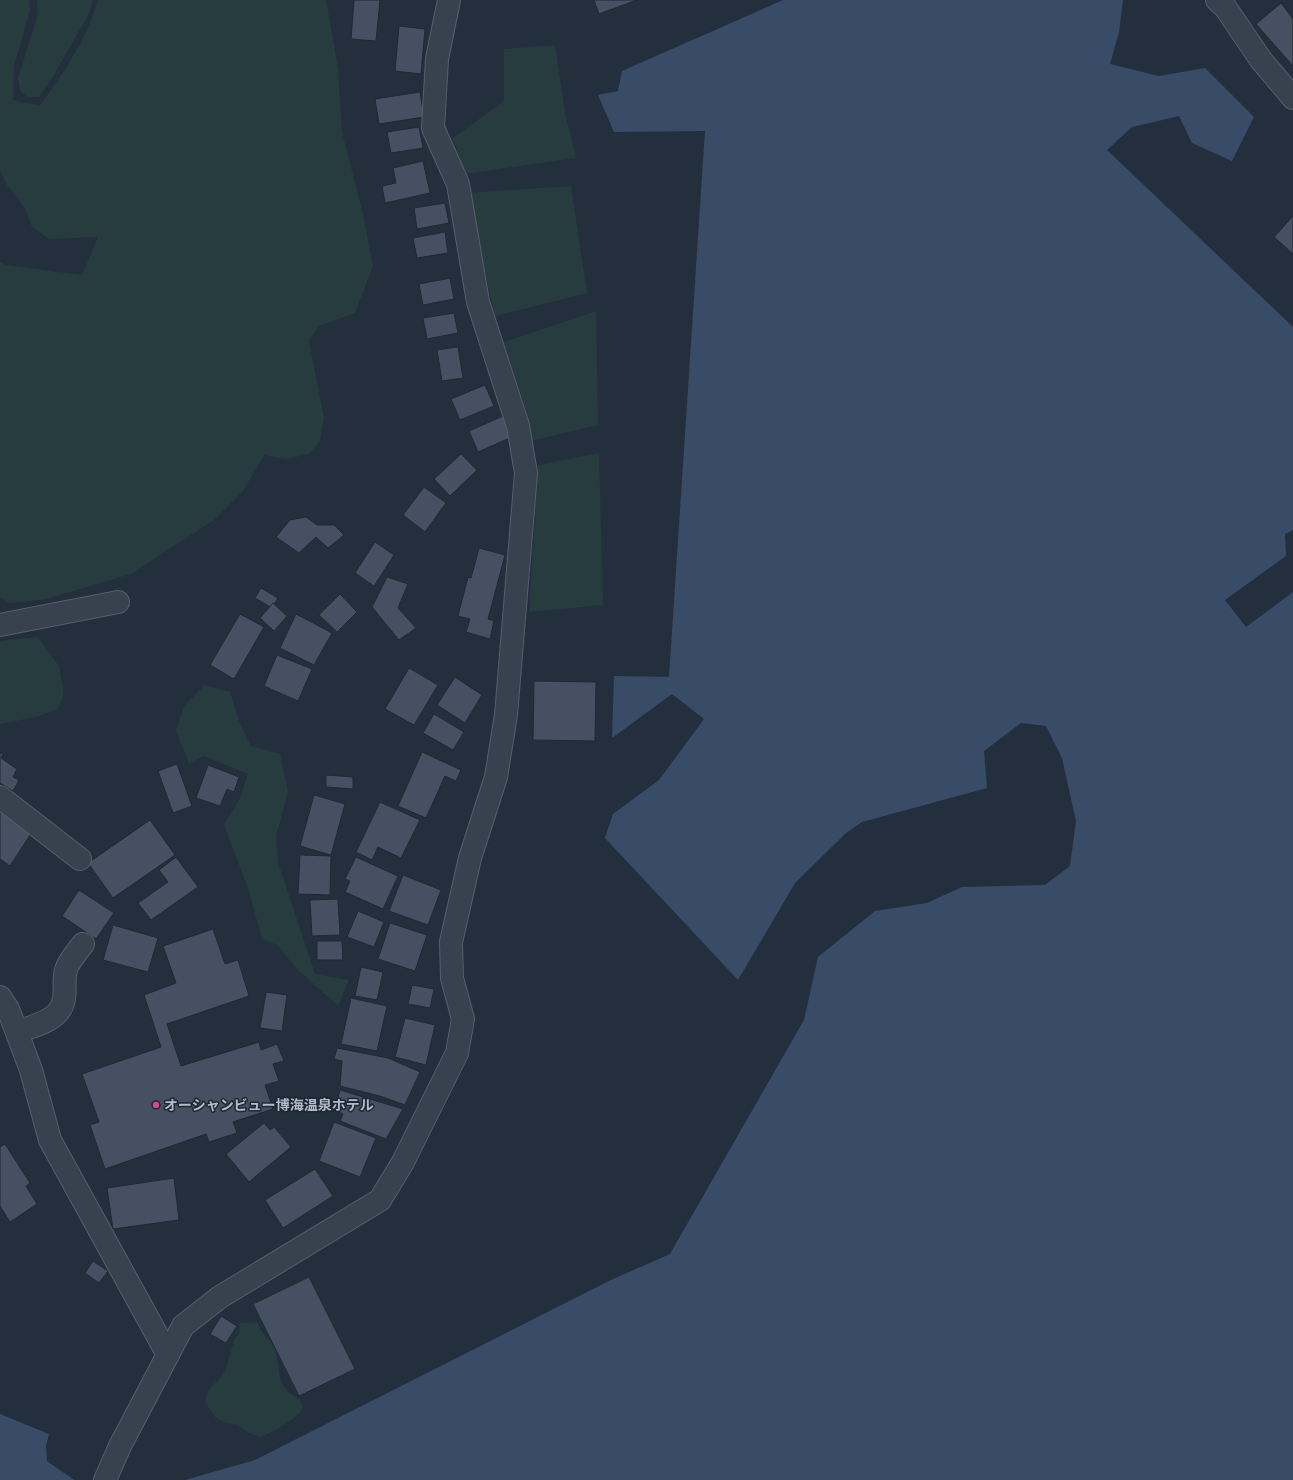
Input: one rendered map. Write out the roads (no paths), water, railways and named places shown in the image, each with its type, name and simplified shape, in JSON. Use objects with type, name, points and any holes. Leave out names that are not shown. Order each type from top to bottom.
[{"type":"street","points":[[105,1480],[120,1446],[168,1356],[182,1326],[220,1297],[380,1200],[403,1162],[457,1053],[463,1019],[452,978],[451,942],[470,858],[496,777],[506,715],[526,473],[518,426],[478,302],[458,184],[433,128],[437,59],[449,0]]},
{"type":"street","points":[[1217,0],[1225,7],[1261,60],[1293,98]]},
{"type":"street","points":[[0,625],[118,602]]},
{"type":"street","points":[[0,797],[80,859]]},
{"type":"street","points":[[17,1032],[46,1020],[58,1012],[63,1004],[65,971],[73,956],[83,944]]},
{"type":"street","points":[[0,997],[8,1009],[31,1070],[50,1140],[168,1356]]},
{"type":"water","points":[[783,0],[1123,0],[1119,32],[1110,64],[1159,76],[1205,68],[1254,117],[1232,161],[1192,143],[1179,116],[1132,127],[1107,150],[1293,327],[1293,530],[1285,534],[1286,556],[1225,600],[1246,627],[1293,592],[1293,1480],[185,1480],[255,1460],[611,1280],[670,1254],[804,1020],[818,957],[875,911],[927,903],[962,887],[1045,885],[1070,866],[1076,821],[1062,758],[1046,726],[1021,723],[984,751],[987,788],[862,822],[846,833],[795,883],[738,980],[605,838],[613,814],[659,780],[704,719],[672,694],[612,738],[614,676],[669,677],[705,131],[614,132],[598,95],[618,91],[622,71]]},
{"type":"water","points":[[0,1414],[49,1434],[46,1446],[47,1461],[74,1480],[0,1480]]},
{"type":"place","name":"オーシャンビュー博海温泉ホテル","points":[[156,1105]]}]
